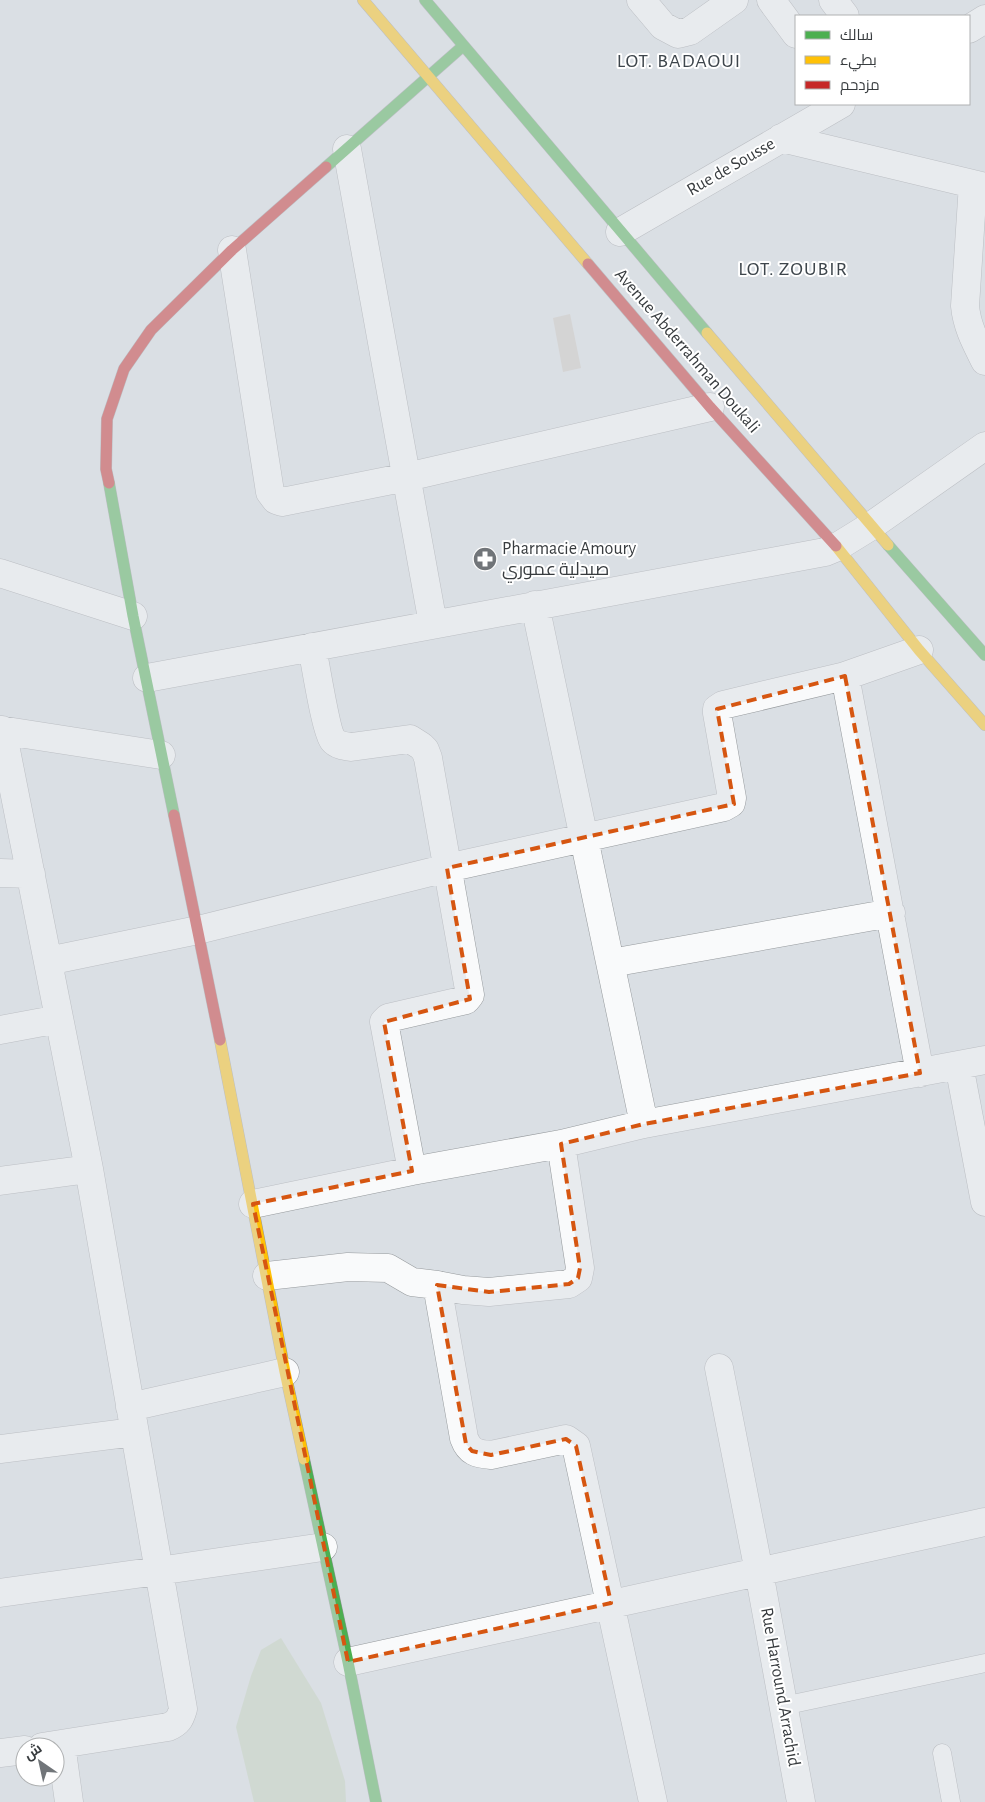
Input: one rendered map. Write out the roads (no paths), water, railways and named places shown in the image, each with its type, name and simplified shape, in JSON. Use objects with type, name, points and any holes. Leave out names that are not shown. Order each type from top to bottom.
[{"type":"street","name":"Avenue Abderrahman Doukali","points":[[425,0],[871,526],[985,654]]},
{"type":"street","points":[[641,0],[663,26],[678,34],[690,31],[734,0]]},
{"type":"street","points":[[771,0],[795,33]]},
{"type":"street","points":[[833,0],[845,15]]},
{"type":"street","name":"Avenue Abderrahman Doukali","points":[[371,3],[427,76],[710,407],[837,547],[920,650],[985,724]]},
{"type":"street","points":[[970,28],[985,19]]},
{"type":"street","points":[[376,1802],[348,1662],[285,1372],[198,930],[133,616],[106,469],[107,419],[124,369],[150,330],[232,250],[463,46]]},
{"type":"street","name":"Rue de Sousse","points":[[620,232],[839,105]]},
{"type":"street","points":[[781,138],[979,186],[965,306],[966,319],[970,331],[985,361]]},
{"type":"street","points":[[347,149],[434,624]]},
{"type":"street","points":[[232,250],[272,496],[282,502],[407,477],[710,407]]},
{"type":"street","points":[[147,678],[535,604],[810,555],[837,547],[871,526],[985,446]]},
{"type":"street","points":[[0,573],[133,616]]},
{"type":"street","points":[[535,604],[644,1124]]},
{"type":"street","points":[[312,647],[328,727],[333,740],[343,746],[351,746],[410,739],[418,743],[425,750],[428,758],[470,995],[468,998],[388,1018],[384,1022],[412,1172]]},
{"type":"street","points":[[48,961],[198,930],[447,868],[728,806],[732,798],[717,709],[723,705],[845,676],[920,650]]},
{"type":"street","points":[[845,676],[920,1073]]},
{"type":"street","points":[[65,1744],[168,1726],[176,1723],[181,1717],[183,1709],[89,1169],[1,730],[161,755]]},
{"type":"street","points":[[0,873],[31,874]]},
{"type":"street","points":[[611,963],[891,913]]},
{"type":"street","points":[[0,1030],[59,1018]]},
{"type":"street","points":[[253,1204],[561,1144],[644,1124],[972,1062],[984,1195]]},
{"type":"street","points":[[267,1276],[348,1267],[388,1268],[412,1282],[437,1284],[463,1290],[489,1292],[569,1284],[578,1278],[580,1268],[561,1144]]},
{"type":"street","points":[[0,1181],[89,1169]]},
{"type":"street","points":[[437,1284],[466,1444],[472,1451],[491,1455],[566,1439],[576,1446],[653,1802]]},
{"type":"street","name":"Rue Harround Arrachid","points":[[719,1368],[801,1802]]},
{"type":"street","points":[[0,1449],[132,1420],[285,1372]]},
{"type":"street","points":[[348,1662],[985,1522]]},
{"type":"street","points":[[0,1593],[323,1547]]},
{"type":"street","points":[[0,1753],[15,1751]]},
{"type":"street","points":[[64,1787],[69,1802]]},
{"type":"lane","points":[[783,1706],[985,1663]]},
{"type":"lane","points":[[942,1753],[951,1802]]},
{"type":"place","name":"Pharmacie Amoury صيدلية عموري","points":[[485,559]]},
{"type":"district","name":"LOT. BADAOUI","points":[[679,61]]},
{"type":"district","name":"LOT. ZOUBIR","points":[[793,269]]}]
